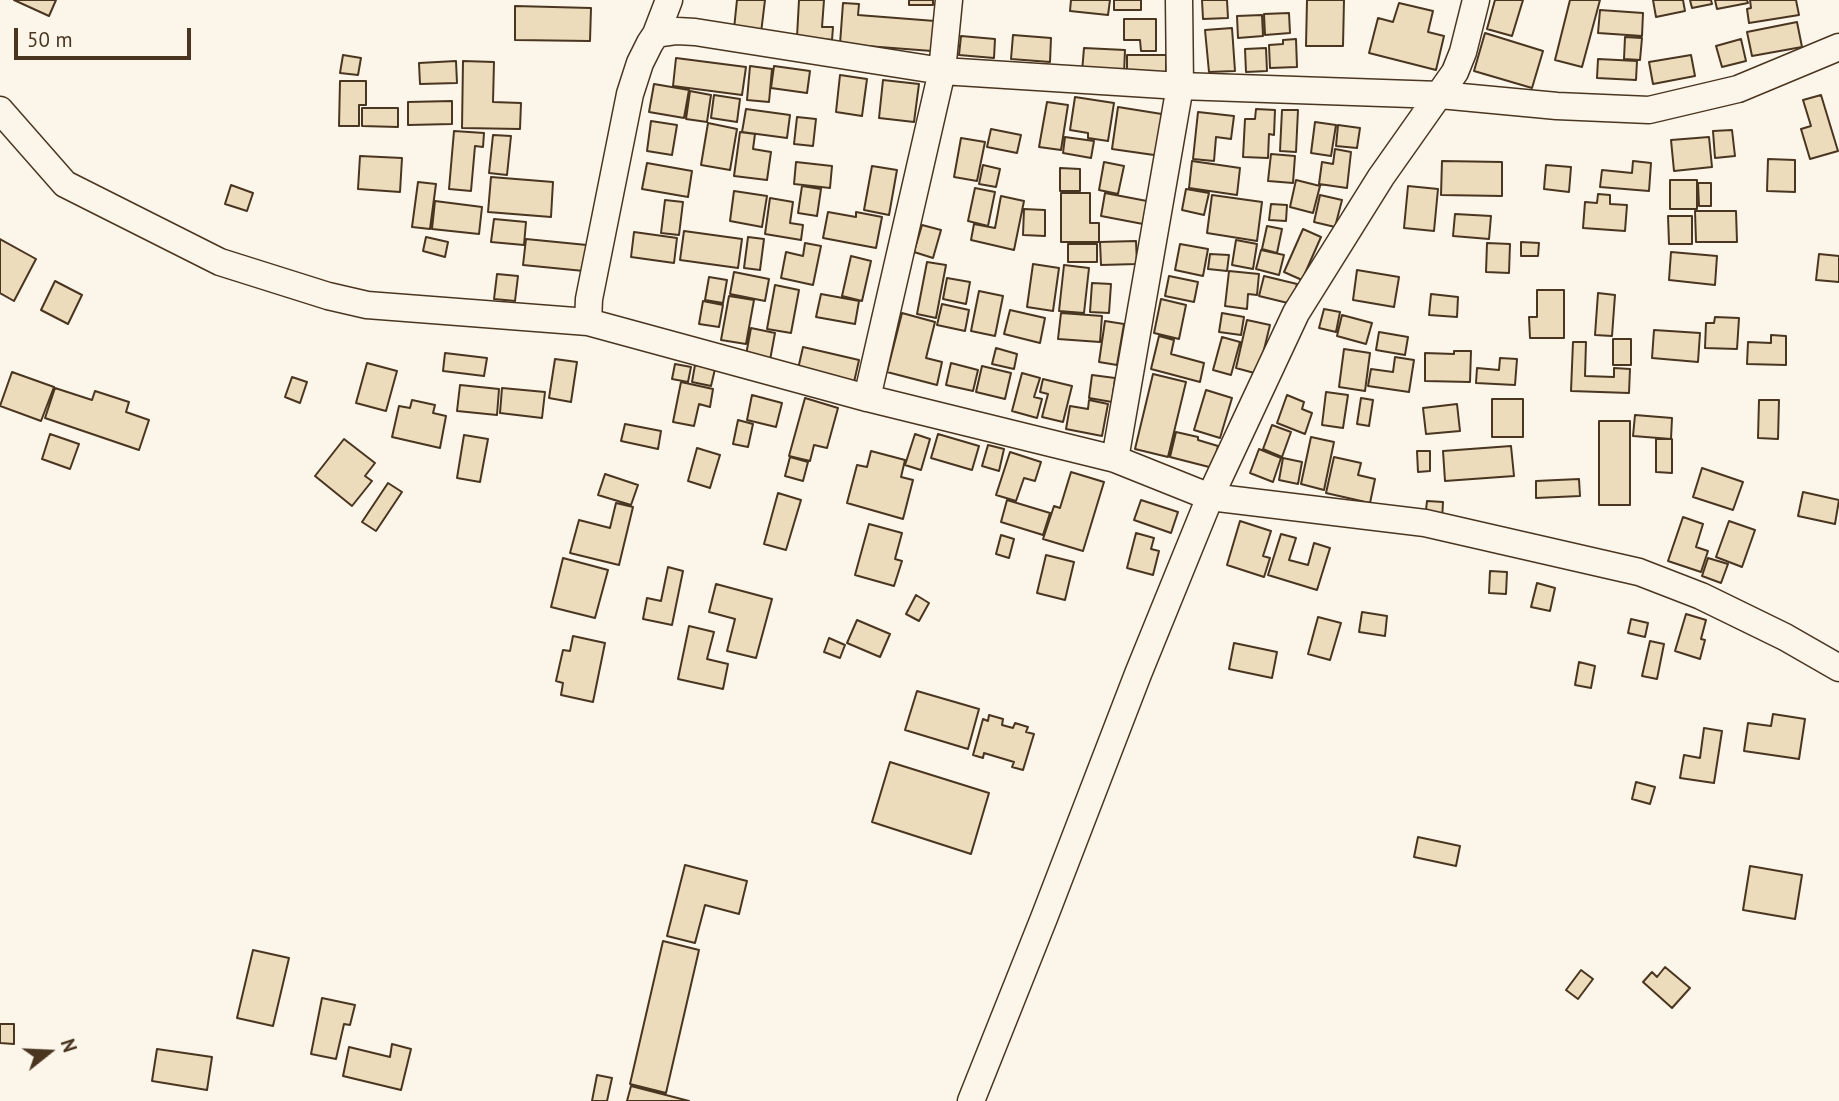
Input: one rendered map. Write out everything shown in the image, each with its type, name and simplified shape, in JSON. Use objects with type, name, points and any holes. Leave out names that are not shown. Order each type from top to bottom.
[{"type":"street","points":[[588,322],[589,299],[630,94],[640,63],[669,0]]},
{"type":"street","points":[[867,397],[943,71],[949,0]]},
{"type":"street","points":[[1115,460],[1180,86],[1179,0]]},
{"type":"street","points":[[971,1101],[1210,497],[1296,313],[1381,177],[1455,72],[1476,0]]},
{"type":"street","points":[[656,33],[695,32],[943,71],[1180,86],[1440,95],[1557,106],[1648,110],[1738,89],[1839,47]]},
{"type":"street","points":[[0,110],[65,184],[220,262],[328,296],[367,305],[588,322],[1115,460],[1210,497],[1425,523],[1639,572],[1702,596],[1785,637],[1839,668]]},
{"type":"building","points":[[14,0],[56,0],[49,16]]},
{"type":"building","points":[[737,0],[765,0],[761,33],[734,29]]},
{"type":"building","points":[[799,0],[824,0],[822,27],[833,27],[832,40],[797,37]]},
{"type":"building","points":[[909,0],[933,0],[933,5],[909,5]]},
{"type":"building","points":[[1071,0],[1110,0],[1108,15],[1070,11]]},
{"type":"building","points":[[1114,0],[1141,0],[1141,10],[1114,10]]},
{"type":"building","points":[[1202,0],[1227,0],[1228,18],[1203,19]]},
{"type":"building","points":[[1307,0],[1344,0],[1343,46],[1306,46]]},
{"type":"building","points":[[1495,0],[1523,0],[1512,36],[1487,29]]},
{"type":"building","points":[[1570,0],[1600,0],[1582,67],[1555,60]]},
{"type":"building","points":[[1653,0],[1683,0],[1685,11],[1656,17]]},
{"type":"building","points":[[1690,0],[1711,0],[1712,4],[1692,8]]},
{"type":"building","points":[[1715,0],[1747,0],[1748,3],[1717,9]]},
{"type":"building","points":[[1750,0],[1796,0],[1799,15],[1749,23],[1747,9],[1751,8]]},
{"type":"building","points":[[843,3],[859,4],[858,15],[935,21],[932,51],[840,44]]},
{"type":"building","points":[[1399,3],[1433,11],[1428,32],[1444,36],[1436,70],[1369,53],[1378,18],[1393,22]]},
{"type":"building","points":[[515,6],[591,8],[590,41],[515,40]]},
{"type":"building","points":[[1600,10],[1643,13],[1642,36],[1598,33]]},
{"type":"building","points":[[1289,13],[1290,33],[1265,35],[1264,14]]},
{"type":"building","points":[[1262,15],[1263,36],[1238,38],[1237,16]]},
{"type":"building","points":[[1124,19],[1156,19],[1156,51],[1141,51],[1140,40],[1124,40]]},
{"type":"building","points":[[1797,22],[1802,47],[1752,56],[1747,32]]},
{"type":"building","points":[[1232,28],[1235,71],[1209,72],[1205,30]]},
{"type":"building","points":[[1485,33],[1543,51],[1532,88],[1474,71]]},
{"type":"building","points":[[1013,35],[1051,38],[1050,62],[1011,59]]},
{"type":"building","points":[[961,36],[995,39],[994,58],[959,55]]},
{"type":"building","points":[[1625,37],[1642,38],[1640,60],[1624,59]]},
{"type":"building","points":[[1296,39],[1297,67],[1270,68],[1269,45]]},
{"type":"building","points":[[1741,39],[1746,61],[1722,67],[1716,46]]},
{"type":"building","points":[[1084,48],[1125,50],[1124,74],[1082,72]]},
{"type":"building","points":[[1266,48],[1267,71],[1246,72],[1245,49]]},
{"type":"building","points":[[343,55],[361,58],[358,75],[340,73]]},
{"type":"building","points":[[1127,55],[1166,55],[1166,72],[1127,72]]},
{"type":"building","points":[[1691,55],[1695,76],[1653,84],[1649,62]]},
{"type":"building","points":[[676,58],[746,67],[742,95],[673,86]]},
{"type":"building","points":[[1598,59],[1637,61],[1636,80],[1597,78]]},
{"type":"building","points":[[456,61],[457,83],[420,84],[419,63]]},
{"type":"building","points":[[463,61],[494,62],[493,102],[521,103],[520,129],[462,128]]},
{"type":"building","points":[[750,66],[772,69],[769,102],[747,100]]},
{"type":"building","points":[[774,66],[810,71],[807,93],[771,88]]},
{"type":"building","points":[[840,75],[867,79],[862,116],[836,112]]},
{"type":"building","points":[[883,80],[919,84],[914,122],[879,118]]},
{"type":"building","points":[[340,81],[366,81],[366,105],[359,105],[359,126],[339,126]]},
{"type":"building","points":[[654,84],[689,90],[684,118],[649,112]]},
{"type":"building","points":[[690,91],[711,95],[707,122],[686,119]]},
{"type":"building","points":[[714,95],[740,99],[737,122],[711,118]]},
{"type":"building","points":[[1821,95],[1838,151],[1810,159],[1801,129],[1811,126],[1803,100]]},
{"type":"building","points":[[1075,97],[1114,103],[1108,141],[1088,138],[1088,133],[1070,130]]},
{"type":"building","points":[[452,101],[452,124],[408,125],[408,102]]},
{"type":"building","points":[[1047,102],[1068,105],[1061,150],[1039,147]]},
{"type":"building","points":[[1118,107],[1168,115],[1161,156],[1112,149]]},
{"type":"building","points":[[362,108],[398,108],[398,127],[362,126]]},
{"type":"building","points":[[746,109],[790,115],[787,138],[742,132]]},
{"type":"building","points":[[1256,109],[1275,110],[1274,135],[1269,134],[1268,158],[1243,157],[1245,119],[1255,119]]},
{"type":"building","points":[[1282,110],[1298,110],[1296,152],[1280,151]]},
{"type":"building","points":[[1198,112],[1234,116],[1231,139],[1216,137],[1214,161],[1193,159]]},
{"type":"building","points":[[797,117],[816,119],[813,146],[794,144]]},
{"type":"building","points":[[651,121],[677,125],[672,155],[647,151]]},
{"type":"building","points":[[1315,122],[1336,125],[1331,156],[1311,153]]},
{"type":"building","points":[[708,123],[737,129],[730,170],[701,165]]},
{"type":"building","points":[[1338,125],[1360,128],[1357,148],[1336,146]]},
{"type":"building","points":[[991,129],[1021,135],[1017,153],[987,147]]},
{"type":"building","points":[[1732,130],[1735,156],[1715,158],[1713,131]]},
{"type":"building","points":[[454,131],[484,133],[483,147],[475,146],[471,191],[449,189]]},
{"type":"building","points":[[740,132],[755,134],[753,149],[771,152],[767,180],[734,176]]},
{"type":"building","points":[[493,135],[511,136],[507,175],[489,173]]},
{"type":"building","points":[[1065,137],[1094,141],[1091,158],[1063,153]]},
{"type":"building","points":[[1709,137],[1712,167],[1674,171],[1671,140]]},
{"type":"building","points":[[961,138],[985,142],[977,181],[954,177]]},
{"type":"building","points":[[1335,149],[1351,152],[1347,188],[1319,184],[1322,162],[1333,164]]},
{"type":"building","points":[[1271,154],[1295,156],[1293,183],[1268,181]]},
{"type":"building","points":[[360,156],[402,158],[400,192],[358,189]]},
{"type":"building","points":[[1768,159],[1795,160],[1795,192],[1767,191]]},
{"type":"building","points":[[1192,161],[1240,168],[1237,195],[1189,188]]},
{"type":"building","points":[[1442,161],[1502,162],[1502,196],[1441,195]]},
{"type":"building","points":[[1633,161],[1651,163],[1649,191],[1600,187],[1602,170],[1632,173]]},
{"type":"building","points":[[796,162],[832,166],[830,188],[794,184]]},
{"type":"building","points":[[1104,162],[1124,166],[1118,194],[1099,190]]},
{"type":"building","points":[[647,163],[692,171],[688,197],[642,189]]},
{"type":"building","points":[[983,165],[1000,169],[996,187],[979,184]]},
{"type":"building","points":[[1546,165],[1571,167],[1569,192],[1544,189]]},
{"type":"building","points":[[872,166],[897,170],[889,215],[864,210]]},
{"type":"building","points":[[1060,168],[1080,169],[1080,191],[1060,191]]},
{"type":"building","points":[[491,177],[553,182],[551,217],[488,212]]},
{"type":"building","points":[[1296,180],[1320,186],[1313,213],[1290,207]]},
{"type":"building","points":[[1670,180],[1697,180],[1697,209],[1670,209]]},
{"type":"building","points":[[418,182],[436,184],[430,229],[412,227]]},
{"type":"building","points":[[1698,183],[1711,183],[1711,206],[1699,206]]},
{"type":"building","points":[[231,185],[253,193],[247,211],[225,204]]},
{"type":"building","points":[[802,186],[821,189],[817,216],[798,213]]},
{"type":"building","points":[[1408,186],[1438,189],[1434,231],[1404,228]]},
{"type":"building","points":[[975,188],[995,192],[988,226],[968,221]]},
{"type":"building","points":[[1186,189],[1209,193],[1204,215],[1182,210]]},
{"type":"building","points":[[734,191],[767,196],[762,227],[730,221]]},
{"type":"building","points":[[1061,193],[1090,193],[1090,223],[1099,223],[1099,242],[1061,242]]},
{"type":"building","points":[[1105,193],[1147,201],[1143,224],[1101,216]]},
{"type":"building","points":[[1598,194],[1610,195],[1610,204],[1627,205],[1625,231],[1583,228],[1585,202],[1597,203]]},
{"type":"building","points":[[1212,195],[1262,202],[1257,241],[1207,233]]},
{"type":"building","points":[[1320,195],[1342,200],[1335,227],[1314,222]]},
{"type":"building","points":[[1001,196],[1024,201],[1014,250],[971,240],[974,224],[995,228]]},
{"type":"building","points":[[770,198],[793,202],[790,223],[803,225],[801,240],[765,234]]},
{"type":"building","points":[[665,200],[683,202],[679,235],[661,233]]},
{"type":"building","points":[[435,201],[482,207],[479,234],[432,229]]},
{"type":"building","points":[[1271,204],[1287,205],[1286,221],[1269,220]]},
{"type":"building","points":[[1024,209],[1045,210],[1045,236],[1023,235]]},
{"type":"building","points":[[1695,211],[1736,211],[1737,242],[1696,242]]},
{"type":"building","points":[[828,212],[856,217],[856,212],[882,217],[876,248],[823,238]]},
{"type":"building","points":[[1455,214],[1491,216],[1489,239],[1453,236]]},
{"type":"building","points":[[1668,216],[1692,216],[1692,244],[1669,244]]},
{"type":"building","points":[[494,219],[526,222],[524,245],[491,242]]},
{"type":"building","points":[[922,225],[941,230],[933,258],[914,252]]},
{"type":"building","points":[[1267,226],[1282,229],[1277,253],[1262,249]]},
{"type":"building","points":[[1303,229],[1321,237],[1302,280],[1284,272]]},
{"type":"building","points":[[684,231],[742,239],[738,268],[680,260]]},
{"type":"building","points":[[634,232],[677,238],[674,263],[631,257]]},
{"type":"building","points":[[426,237],[448,242],[445,257],[423,251]]},
{"type":"building","points":[[748,237],[764,239],[760,270],[744,268]]},
{"type":"building","points":[[0,239],[36,259],[14,301],[0,293]]},
{"type":"building","points":[[526,239],[597,246],[594,272],[523,265]]},
{"type":"building","points":[[1236,240],[1257,244],[1253,269],[1232,265]]},
{"type":"building","points":[[1136,241],[1137,264],[1101,265],[1100,242]]},
{"type":"building","points":[[1521,242],[1539,243],[1538,256],[1521,256]]},
{"type":"building","points":[[805,243],[821,246],[813,285],[781,278],[786,252],[803,256]]},
{"type":"building","points":[[1487,243],[1510,244],[1509,273],[1486,272]]},
{"type":"building","points":[[1068,244],[1097,244],[1097,262],[1068,262]]},
{"type":"building","points":[[1180,244],[1208,249],[1203,276],[1175,270]]},
{"type":"building","points":[[1261,250],[1284,255],[1279,275],[1256,269]]},
{"type":"building","points":[[1671,252],[1717,256],[1715,285],[1669,280]]},
{"type":"building","points":[[1210,254],[1229,255],[1227,271],[1208,269]]},
{"type":"building","points":[[1819,254],[1839,256],[1839,282],[1816,280]]},
{"type":"building","points":[[851,256],[871,261],[862,301],[842,296]]},
{"type":"building","points":[[927,262],[946,265],[936,318],[917,314]]},
{"type":"building","points":[[1033,264],[1059,268],[1053,311],[1027,307]]},
{"type":"building","points":[[1064,265],[1089,268],[1084,313],[1059,311]]},
{"type":"building","points":[[1357,270],[1399,277],[1394,307],[1353,300]]},
{"type":"building","points":[[1229,271],[1259,274],[1257,295],[1248,294],[1247,309],[1225,306]]},
{"type":"building","points":[[734,272],[769,279],[765,301],[730,294]]},
{"type":"building","points":[[497,274],[518,276],[515,301],[494,299]]},
{"type":"building","points":[[1169,276],[1198,282],[1194,302],[1165,296]]},
{"type":"building","points":[[1264,276],[1297,284],[1292,304],[1259,296]]},
{"type":"building","points":[[709,277],[727,280],[723,303],[705,300]]},
{"type":"building","points":[[947,278],[970,282],[966,304],[943,299]]},
{"type":"building","points":[[55,281],[82,295],[68,324],[41,310]]},
{"type":"building","points":[[1092,283],[1111,284],[1109,313],[1090,312]]},
{"type":"building","points":[[775,285],[799,290],[791,333],[767,329]]},
{"type":"building","points":[[1537,290],[1564,290],[1564,338],[1530,338],[1529,317],[1537,317]]},
{"type":"building","points":[[979,291],[1003,296],[995,336],[971,331]]},
{"type":"building","points":[[1598,293],[1615,295],[1612,336],[1595,335]]},
{"type":"building","points":[[821,294],[859,301],[855,324],[816,317]]},
{"type":"building","points":[[1431,294],[1458,297],[1457,317],[1429,315]]},
{"type":"building","points":[[729,296],[754,300],[746,344],[721,340]]},
{"type":"building","points":[[1161,299],[1186,305],[1179,339],[1154,333]]},
{"type":"building","points":[[703,301],[723,305],[719,327],[699,324]]},
{"type":"building","points":[[942,304],[969,310],[965,331],[937,325]]},
{"type":"building","points":[[1324,309],[1340,312],[1336,332],[1319,328]]},
{"type":"building","points":[[1010,310],[1045,318],[1040,343],[1004,334]]},
{"type":"building","points":[[902,313],[935,322],[926,358],[942,362],[937,385],[887,372]]},
{"type":"building","points":[[1061,313],[1102,316],[1100,342],[1058,339]]},
{"type":"building","points":[[1222,313],[1244,317],[1241,335],[1219,332]]},
{"type":"building","points":[[1342,315],[1372,323],[1366,344],[1337,336]]},
{"type":"building","points":[[1715,317],[1739,318],[1737,349],[1705,348],[1706,323],[1714,323]]},
{"type":"building","points":[[1247,320],[1270,325],[1258,374],[1236,368]]},
{"type":"building","points":[[1105,321],[1124,324],[1117,365],[1099,362]]},
{"type":"building","points":[[751,328],[775,333],[770,360],[746,355]]},
{"type":"building","points":[[1654,330],[1700,333],[1698,362],[1652,358]]},
{"type":"building","points":[[1379,332],[1408,337],[1405,355],[1376,350]]},
{"type":"building","points":[[1771,335],[1786,336],[1786,365],[1747,364],[1748,342],[1771,343]]},
{"type":"building","points":[[1159,336],[1174,340],[1171,354],[1204,363],[1200,382],[1151,369]]},
{"type":"building","points":[[1222,337],[1240,342],[1231,375],[1213,370]]},
{"type":"building","points":[[1613,339],[1631,339],[1631,365],[1613,365]]},
{"type":"building","points":[[1573,342],[1586,342],[1585,376],[1614,377],[1614,368],[1630,369],[1629,393],[1571,391]]},
{"type":"building","points":[[803,347],[859,360],[854,382],[798,369]]},
{"type":"building","points":[[996,348],[1017,354],[1014,369],[992,364]]},
{"type":"building","points":[[1344,349],[1370,353],[1365,391],[1339,387]]},
{"type":"building","points":[[1454,351],[1471,351],[1470,382],[1425,381],[1425,353],[1454,354]]},
{"type":"building","points":[[445,353],[487,358],[484,376],[443,371]]},
{"type":"building","points":[[1395,357],[1414,360],[1409,392],[1368,386],[1371,369],[1393,372]]},
{"type":"building","points":[[1500,358],[1517,359],[1515,385],[1476,383],[1477,368],[1499,370]]},
{"type":"building","points":[[555,359],[577,362],[571,402],[549,398]]},
{"type":"building","points":[[367,363],[397,371],[386,411],[356,403]]},
{"type":"building","points":[[951,363],[978,370],[973,391],[946,385]]},
{"type":"building","points":[[675,364],[691,367],[688,382],[672,379]]},
{"type":"building","points":[[695,365],[715,369],[711,386],[692,382]]},
{"type":"building","points":[[982,366],[1011,373],[1005,399],[976,392]]},
{"type":"building","points":[[12,372],[54,387],[41,421],[0,406]]},
{"type":"building","points":[[1022,373],[1040,378],[1034,397],[1042,399],[1037,418],[1012,411]]},
{"type":"building","points":[[1153,374],[1186,382],[1168,457],[1135,449]]},
{"type":"building","points":[[1092,375],[1115,378],[1112,402],[1089,398]]},
{"type":"building","points":[[292,377],[307,382],[300,403],[285,397]]},
{"type":"building","points":[[1043,379],[1072,386],[1063,422],[1042,417],[1048,394],[1040,392]]},
{"type":"building","points":[[681,382],[713,389],[710,407],[699,404],[694,426],[673,422]]},
{"type":"building","points":[[460,385],[499,389],[497,415],[457,411]]},
{"type":"building","points":[[55,388],[92,400],[95,391],[129,402],[126,412],[149,420],[139,450],[45,418]]},
{"type":"building","points":[[502,388],[545,392],[542,418],[500,413]]},
{"type":"building","points":[[1206,390],[1232,398],[1220,438],[1194,430]]},
{"type":"building","points":[[1326,392],[1348,395],[1343,428],[1322,425]]},
{"type":"building","points":[[752,395],[782,403],[776,427],[747,420]]},
{"type":"building","points":[[1287,395],[1304,402],[1302,409],[1312,413],[1305,434],[1277,423]]},
{"type":"building","points":[[805,398],[838,408],[827,448],[814,445],[810,461],[789,456]]},
{"type":"building","points":[[1361,398],[1373,400],[1369,426],[1357,424]]},
{"type":"building","points":[[1492,399],[1523,399],[1523,437],[1492,437]]},
{"type":"building","points":[[412,400],[435,405],[433,413],[446,416],[440,448],[392,437],[399,406],[410,408]]},
{"type":"building","points":[[1089,400],[1108,404],[1102,436],[1066,429],[1070,406],[1088,409]]},
{"type":"building","points":[[1759,400],[1779,400],[1778,439],[1758,438]]},
{"type":"building","points":[[1457,404],[1460,431],[1426,434],[1423,408]]},
{"type":"building","points":[[1635,415],[1672,418],[1671,439],[1633,436]]},
{"type":"building","points":[[738,420],[753,424],[748,447],[733,444]]},
{"type":"building","points":[[1599,421],[1630,421],[1630,505],[1599,505]]},
{"type":"building","points":[[625,424],[661,431],[658,449],[621,441]]},
{"type":"building","points":[[1272,425],[1291,432],[1282,457],[1263,449]]},
{"type":"building","points":[[1176,432],[1198,437],[1198,440],[1218,446],[1213,468],[1170,457]]},
{"type":"building","points":[[50,434],[79,444],[70,469],[42,459]]},
{"type":"building","points":[[915,434],[930,439],[921,470],[905,465]]},
{"type":"building","points":[[938,434],[979,446],[972,470],[931,458]]},
{"type":"building","points":[[464,435],[488,439],[480,482],[457,478]]},
{"type":"building","points":[[1311,437],[1334,442],[1324,490],[1301,484]]},
{"type":"building","points":[[344,439],[375,463],[365,476],[372,481],[352,506],[315,476]]},
{"type":"building","points":[[1656,439],[1672,439],[1672,473],[1656,472]]},
{"type":"building","points":[[988,445],[1004,449],[999,471],[982,466]]},
{"type":"building","points":[[1511,446],[1514,476],[1445,481],[1443,451]]},
{"type":"building","points":[[697,448],[720,455],[710,488],[688,481]]},
{"type":"building","points":[[1259,449],[1281,458],[1273,482],[1250,473]]},
{"type":"building","points":[[871,451],[905,460],[901,477],[913,480],[903,519],[847,503],[857,465],[867,467]]},
{"type":"building","points":[[1417,451],[1430,451],[1430,471],[1418,472]]},
{"type":"building","points":[[1010,452],[1041,462],[1035,481],[1024,478],[1016,501],[996,495]]},
{"type":"building","points":[[790,457],[808,462],[803,481],[785,476]]},
{"type":"building","points":[[1334,457],[1361,463],[1358,475],[1375,479],[1370,503],[1326,493]]},
{"type":"building","points":[[1283,458],[1302,462],[1298,484],[1279,480]]},
{"type":"building","points":[[1702,468],[1743,482],[1733,510],[1693,497]]},
{"type":"building","points":[[1071,472],[1104,482],[1083,551],[1043,539],[1054,506],[1060,508]]},
{"type":"building","points":[[605,474],[638,485],[631,505],[598,495]]},
{"type":"building","points":[[1579,479],[1580,496],[1536,498],[1536,481]]},
{"type":"building","points":[[388,483],[402,492],[376,531],[362,522]]},
{"type":"building","points":[[1803,492],[1839,500],[1835,524],[1798,516]]},
{"type":"building","points":[[778,493],[801,500],[786,550],[764,544]]},
{"type":"building","points":[[1007,500],[1050,513],[1043,535],[1001,522]]},
{"type":"building","points":[[1141,500],[1178,512],[1171,533],[1134,520]]},
{"type":"building","points":[[1427,501],[1443,502],[1442,520],[1425,519]]},
{"type":"building","points":[[616,503],[633,507],[619,565],[570,553],[579,520],[610,528]]},
{"type":"building","points":[[1683,517],[1703,524],[1696,547],[1708,551],[1701,572],[1668,561]]},
{"type":"building","points":[[1240,521],[1271,531],[1263,556],[1270,558],[1264,577],[1227,565]]},
{"type":"building","points":[[1729,521],[1755,530],[1742,567],[1716,557]]},
{"type":"building","points":[[869,524],[902,533],[895,559],[902,561],[894,586],[855,575]]},
{"type":"building","points":[[1136,533],[1154,538],[1151,549],[1159,551],[1153,575],[1127,568]]},
{"type":"building","points":[[1281,534],[1296,538],[1289,560],[1308,565],[1314,543],[1330,548],[1317,590],[1268,575]]},
{"type":"building","points":[[1001,535],[1014,539],[1009,558],[996,554]]},
{"type":"building","points":[[1046,555],[1074,562],[1065,600],[1037,593]]},
{"type":"building","points":[[563,558],[608,570],[595,618],[551,607]]},
{"type":"building","points":[[1708,558],[1728,564],[1721,583],[1702,576]]},
{"type":"building","points":[[668,567],[683,571],[672,625],[643,619],[647,598],[661,601]]},
{"type":"building","points":[[1490,571],[1507,572],[1506,594],[1489,593]]},
{"type":"building","points":[[1537,583],[1555,588],[1550,611],[1531,607]]},
{"type":"building","points":[[716,584],[772,599],[756,658],[727,651],[735,619],[709,612]]},
{"type":"building","points":[[916,595],[929,603],[919,621],[906,614]]},
{"type":"building","points":[[1362,612],[1387,616],[1385,636],[1359,632]]},
{"type":"building","points":[[1686,614],[1706,620],[1700,659],[1675,651]]},
{"type":"building","points":[[1318,617],[1341,623],[1330,660],[1308,654]]},
{"type":"building","points":[[1631,619],[1648,623],[1645,637],[1628,633]]},
{"type":"building","points":[[857,620],[890,634],[880,657],[847,643]]},
{"type":"building","points":[[689,626],[714,632],[707,659],[728,664],[723,689],[678,679]]},
{"type":"building","points":[[573,636],[605,643],[593,702],[561,695],[563,683],[556,681],[563,650],[570,651]]},
{"type":"building","points":[[829,638],[845,645],[840,658],[824,652]]},
{"type":"building","points":[[1650,641],[1664,644],[1657,679],[1642,676]]},
{"type":"building","points":[[1234,643],[1277,652],[1272,678],[1229,669]]},
{"type":"building","points":[[1579,662],[1595,666],[1591,688],[1575,685]]},
{"type":"building","points":[[917,691],[979,709],[968,749],[905,730]]},
{"type":"building","points":[[1773,714],[1805,719],[1799,759],[1744,751],[1748,723],[1771,726]]},
{"type":"building","points":[[989,715],[1003,719],[1002,725],[1013,728],[1015,723],[1028,727],[1026,732],[1034,734],[1023,770],[1012,767],[1014,762],[984,753],[983,758],[973,755],[983,719],[988,721]]},
{"type":"building","points":[[1704,728],[1722,731],[1714,783],[1680,778],[1684,755],[1700,758]]},
{"type":"building","points":[[890,762],[989,793],[971,854],[872,822]]},
{"type":"building","points":[[1636,782],[1655,787],[1650,804],[1632,799]]},
{"type":"building","points":[[1418,837],[1460,846],[1456,866],[1414,857]]},
{"type":"building","points":[[685,865],[747,881],[739,914],[705,905],[695,943],[667,936]]},
{"type":"building","points":[[1750,866],[1802,875],[1795,919],[1743,910]]},
{"type":"building","points":[[663,941],[699,950],[666,1093],[630,1084]]},
{"type":"building","points":[[253,950],[289,958],[273,1026],[237,1018]]},
{"type":"building","points":[[1665,967],[1690,988],[1672,1008],[1643,982],[1652,972],[1657,977]]},
{"type":"building","points":[[1581,970],[1593,979],[1578,999],[1566,990]]},
{"type":"building","points":[[322,998],[355,1005],[350,1025],[344,1024],[336,1059],[311,1054]]},
{"type":"building","points":[[0,1024],[14,1024],[14,1044],[0,1043]]},
{"type":"building","points":[[392,1044],[411,1049],[401,1090],[343,1076],[349,1047],[390,1057]]},
{"type":"building","points":[[157,1049],[212,1057],[207,1090],[152,1081]]},
{"type":"building","points":[[597,1075],[612,1078],[607,1101],[592,1101]]},
{"type":"building","points":[[631,1086],[689,1101],[627,1101]]}]
